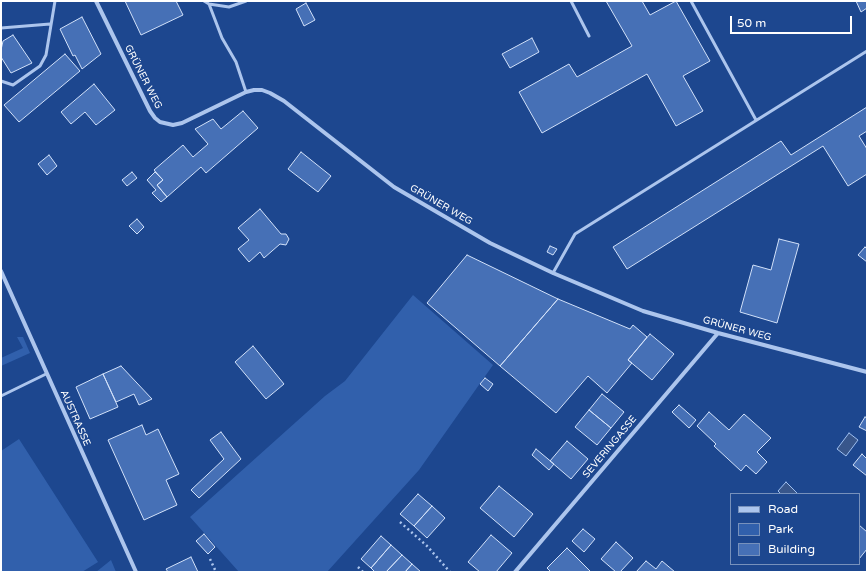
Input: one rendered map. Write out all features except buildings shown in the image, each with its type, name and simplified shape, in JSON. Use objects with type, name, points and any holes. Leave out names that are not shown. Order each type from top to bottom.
[{"type":"street","name":"GRÜNER WEG","points":[[96,1],[150,111],[160,122],[174,125],[182,123],[246,92],[262,90],[284,101],[394,187],[490,243],[553,273],[643,311],[718,333],[867,372]]},
{"type":"street","name":"AUSTRASSE","points":[[1,271],[136,572]]},
{"type":"street","name":"SEVERINGASSE","points":[[515,572],[718,333]]},
{"type":"lane","points":[[1,81],[13,85],[40,66],[46,55],[55,1]]},
{"type":"lane","points":[[204,1],[209,4],[229,6],[246,1]]},
{"type":"lane","points":[[571,1],[589,36]]},
{"type":"lane","points":[[690,1],[756,120]]},
{"type":"lane","points":[[209,4],[222,38],[236,62],[246,92]]},
{"type":"lane","points":[[1,28],[50,24]]},
{"type":"lane","points":[[553,273],[575,234],[867,51]]},
{"type":"lane","points":[[1,396],[46,374]]},
{"type":"path","points":[[400,522],[427,546],[450,572]]},
{"type":"path","points":[[210,559],[216,572]]},
{"type":"path","points":[[358,567],[363,572]]},
{"type":"green space","points":[[413,295],[493,365],[419,470],[327,572],[239,572],[190,517],[325,396],[345,381]]},
{"type":"green space","points":[[17,337],[23,337],[30,353],[1,366],[1,358],[23,348]]},
{"type":"green space","points":[[19,439],[98,562],[82,572],[1,572],[1,451]]},
{"type":"green space","points":[[111,560],[116,572],[96,572]]},
{"type":"shaded area","points":[[849,433],[858,440],[846,456],[837,449]]},
{"type":"shaded area","points":[[786,482],[797,493],[780,493],[778,491]]}]
